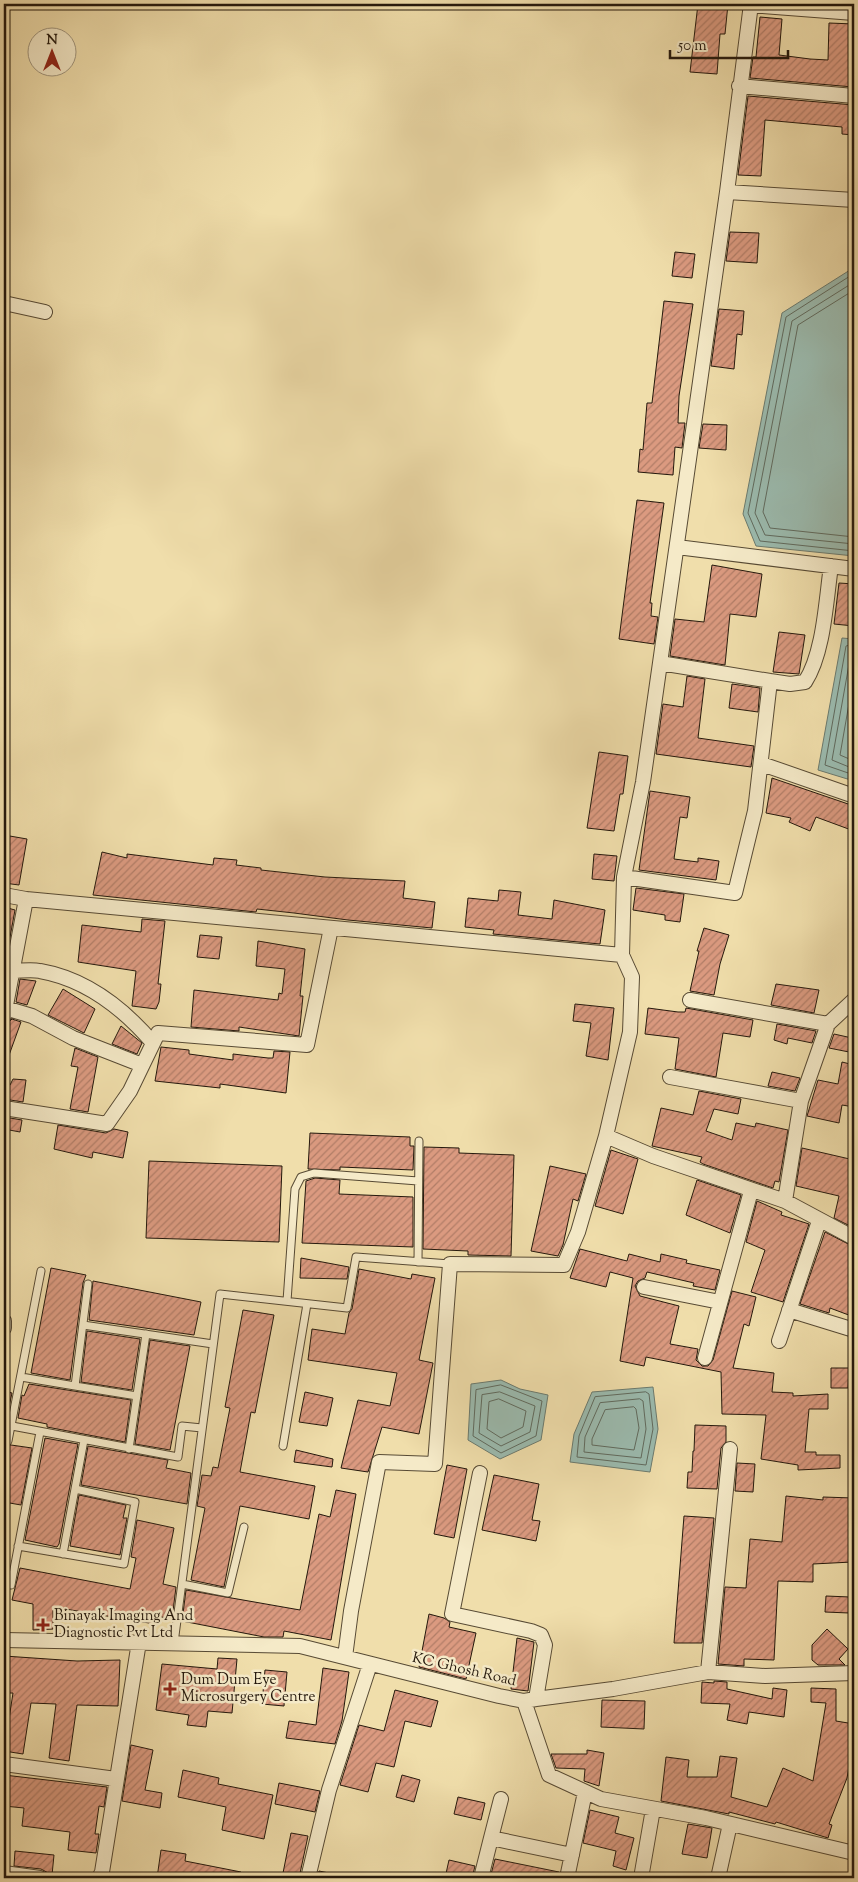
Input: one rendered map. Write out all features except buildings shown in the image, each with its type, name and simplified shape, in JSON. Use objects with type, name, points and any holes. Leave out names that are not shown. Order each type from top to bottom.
[{"type":"street","points":[[345,1657],[351,1611],[379,1462],[434,1464],[450,1264],[564,1265],[578,1232],[606,1136],[630,1032],[632,977],[622,956],[624,877],[643,782],[727,192],[739,86],[751,4],[854,13]]},
{"type":"street","points":[[739,86],[854,96]]},
{"type":"street","points":[[727,192],[854,200]]},
{"type":"street","points":[[4,303],[45,312]]},
{"type":"street","points":[[677,547],[854,569]]},
{"type":"street","points":[[660,664],[790,684],[805,682],[811,672],[818,646],[831,566]]},
{"type":"street","points":[[624,877],[735,893],[755,811],[762,764],[770,681]]},
{"type":"street","points":[[762,764],[854,796]]},
{"type":"street","points":[[4,895],[26,899],[622,956]]},
{"type":"street","points":[[26,899],[4,1012],[32,1016],[73,1038],[142,1065]]},
{"type":"street","points":[[4,1108],[107,1124],[130,1091],[158,1033],[307,1045],[331,928]]},
{"type":"street","points":[[12,971],[39,970],[70,980],[106,998],[130,1017],[153,1043]]},
{"type":"street","points":[[690,1000],[828,1024]]},
{"type":"street","points":[[786,1201],[801,1101],[828,1024],[854,1000]]},
{"type":"street","points":[[670,1077],[801,1101]]},
{"type":"street","points":[[606,1136],[751,1191],[786,1201],[819,1221],[854,1238]]},
{"type":"street","points":[[705,1358],[751,1191]]},
{"type":"street","points":[[779,1341],[819,1221]]},
{"type":"street","points":[[644,1287],[720,1302]]},
{"type":"street","points":[[789,1310],[854,1330]]},
{"type":"street","points":[[4,1321],[4,1328]]},
{"type":"street","points":[[708,1672],[730,1448]]},
{"type":"street","points":[[480,1473],[452,1614],[531,1631],[541,1635],[545,1645],[530,1700],[622,1688],[708,1672],[765,1676],[854,1673]]},
{"type":"street","name":"KC Ghosh Road","points":[[4,1640],[300,1646],[499,1696],[530,1700],[549,1775],[601,1799],[730,1824],[854,1853]]},
{"type":"street","points":[[99,1878],[102,1872],[139,1642]]},
{"type":"street","points":[[308,1878],[329,1790],[370,1664]]},
{"type":"street","points":[[4,1764],[116,1779]]},
{"type":"street","points":[[567,1878],[585,1792]]},
{"type":"street","points":[[481,1878],[501,1799]]},
{"type":"street","points":[[641,1878],[653,1809]]},
{"type":"street","points":[[718,1878],[730,1824]]},
{"type":"street","points":[[491,1838],[572,1855]]},
{"type":"street","points":[[4,1873],[40,1878]]},
{"type":"lane","points":[[418,1141],[418,1262]]},
{"type":"lane","points":[[287,1301],[295,1189],[301,1177],[314,1173],[418,1180]]},
{"type":"lane","points":[[174,1643],[220,1294],[347,1308],[356,1257],[450,1264]]},
{"type":"lane","points":[[8,1441],[41,1271]]},
{"type":"lane","points":[[75,1386],[88,1284]]},
{"type":"lane","points":[[283,1446],[307,1304]]},
{"type":"lane","points":[[83,1325],[213,1344]]},
{"type":"lane","points":[[129,1449],[146,1334]]},
{"type":"lane","points":[[21,1377],[137,1396]]},
{"type":"lane","points":[[12,1426],[178,1457],[182,1426],[202,1428]]},
{"type":"lane","points":[[11,1585],[40,1432]]},
{"type":"lane","points":[[63,1554],[84,1440]]},
{"type":"lane","points":[[18,1546],[124,1564],[135,1502],[75,1489]]},
{"type":"lane","points":[[182,1584],[228,1593],[244,1528]]},
{"type":"water","points":[[850,270],[854,271],[854,556],[756,546],[743,514],[782,313]]},
{"type":"water","points":[[842,638],[854,639],[854,781],[818,770]]},
{"type":"water","points":[[501,1380],[520,1389],[548,1395],[541,1440],[500,1459],[468,1440],[471,1384]]},
{"type":"water","points":[[653,1387],[658,1429],[650,1472],[570,1462],[574,1434],[592,1392]]},
{"type":"place","name":"Binayak Imaging And Diagnostic Pvt Ltd","points":[[43,1625]]},
{"type":"place","name":"Dum Dum Eye Microsurgery Centre","points":[[170,1689]]}]
